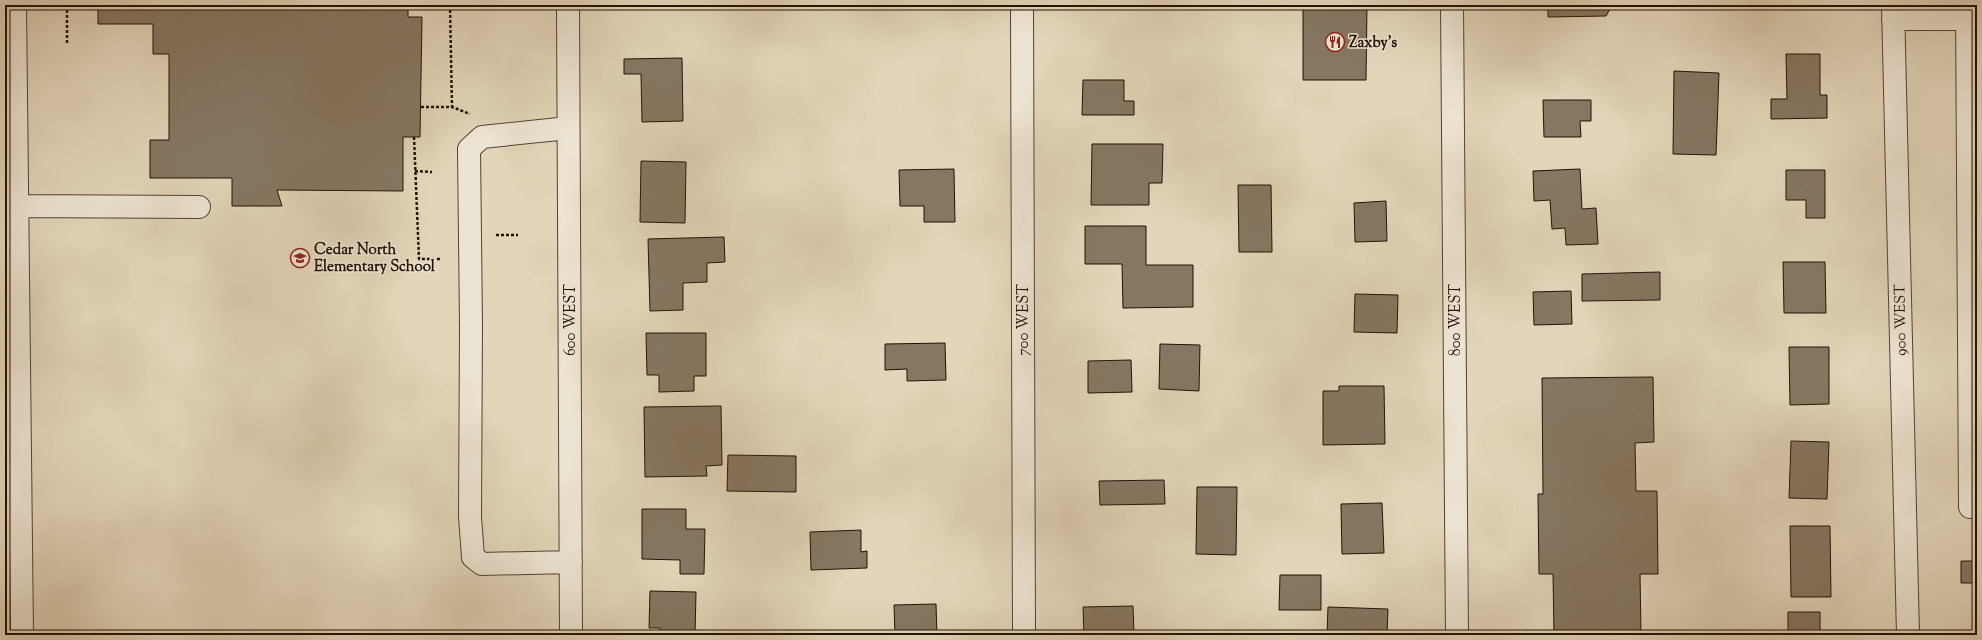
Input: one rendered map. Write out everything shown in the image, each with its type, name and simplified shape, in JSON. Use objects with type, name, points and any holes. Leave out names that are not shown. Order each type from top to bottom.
[{"type":"street","points":[[15,5],[22,635]]},
{"type":"street","name":"600 WEST","points":[[568,5],[572,635]]},
{"type":"street","name":"700 WEST","points":[[1022,5],[1024,635]]},
{"type":"street","name":"800 WEST","points":[[1452,5],[1457,635]]},
{"type":"street","points":[[1893,12],[1967,12],[1970,507],[1977,507]]},
{"type":"street","name":"900 WEST","points":[[1893,12],[1908,635]]},
{"type":"street","points":[[568,128],[482,137],[469,149],[471,325],[470,517],[473,557],[482,564],[571,562]]},
{"type":"street","points":[[17,206],[199,207]]},
{"type":"path","points":[[67,5],[67,44]]},
{"type":"path","points":[[450,5],[452,107]]},
{"type":"path","points":[[421,107],[452,107],[472,115]]},
{"type":"path","points":[[414,136],[419,259],[440,259]]},
{"type":"path","points":[[415,171],[432,172]]},
{"type":"building","points":[[98,5],[408,5],[408,17],[422,17],[420,137],[403,137],[403,191],[277,190],[282,206],[232,206],[232,178],[150,178],[150,140],[169,140],[169,54],[153,54],[153,24],[98,24]]},
{"type":"building","name":"Zaxby's","points":[[1303,5],[1367,5],[1366,80],[1303,80]]},
{"type":"building","points":[[1548,5],[1612,5],[1606,16],[1548,17]]},
{"type":"building","points":[[1786,54],[1820,54],[1820,95],[1827,95],[1827,118],[1771,119],[1771,99],[1787,99]]},
{"type":"building","points":[[682,58],[683,121],[642,122],[641,74],[624,74],[624,59]]},
{"type":"building","points":[[1674,71],[1719,73],[1716,155],[1673,154]]},
{"type":"building","points":[[1083,80],[1124,80],[1124,101],[1134,101],[1134,115],[1082,115]]},
{"type":"building","points":[[1543,100],[1591,100],[1591,121],[1580,121],[1581,137],[1544,137]]},
{"type":"building","points":[[1092,144],[1163,144],[1162,183],[1149,183],[1149,205],[1091,205]]},
{"type":"building","points":[[641,161],[686,162],[685,223],[640,222]]},
{"type":"building","points":[[954,169],[955,222],[924,222],[924,206],[900,206],[899,170]]},
{"type":"building","points":[[1580,169],[1582,209],[1596,208],[1598,244],[1566,245],[1565,228],[1552,229],[1550,200],[1534,201],[1533,171]]},
{"type":"building","points":[[1786,170],[1825,170],[1825,218],[1806,218],[1806,200],[1786,200]]},
{"type":"building","points":[[1238,185],[1271,185],[1272,252],[1239,252]]},
{"type":"building","points":[[1386,201],[1387,241],[1355,242],[1354,203]]},
{"type":"building","points":[[1085,226],[1146,226],[1146,265],[1193,265],[1193,307],[1123,308],[1122,264],[1085,264]]},
{"type":"building","points":[[724,237],[725,262],[707,263],[707,282],[683,283],[683,310],[650,311],[648,239]]},
{"type":"building","points":[[1783,262],[1825,262],[1826,313],[1784,313]]},
{"type":"building","points":[[1660,272],[1660,300],[1582,301],[1582,274]]},
{"type":"building","points":[[1571,291],[1572,324],[1534,325],[1533,292]]},
{"type":"building","points":[[1355,294],[1398,295],[1397,333],[1354,332]]},
{"type":"building","points":[[646,333],[706,333],[706,376],[694,376],[694,391],[659,392],[659,375],[647,375]]},
{"type":"building","points":[[945,343],[946,380],[907,381],[907,369],[885,370],[885,344]]},
{"type":"building","points":[[1160,344],[1200,345],[1199,391],[1159,389]]},
{"type":"building","points":[[1789,347],[1829,347],[1829,404],[1790,405]]},
{"type":"building","points":[[1131,360],[1132,392],[1088,393],[1088,361]]},
{"type":"building","points":[[1653,377],[1654,442],[1635,443],[1636,491],[1657,491],[1658,574],[1640,574],[1641,632],[1554,633],[1553,574],[1539,574],[1538,494],[1543,494],[1542,378]]},
{"type":"building","points":[[1339,386],[1384,386],[1385,444],[1323,445],[1323,391],[1339,391]]},
{"type":"building","points":[[721,406],[722,465],[706,466],[707,476],[645,477],[644,407]]},
{"type":"building","points":[[1791,441],[1829,442],[1827,499],[1789,498]]},
{"type":"building","points":[[728,455],[796,456],[796,492],[727,491]]},
{"type":"building","points":[[1164,480],[1165,504],[1100,505],[1099,481]]},
{"type":"building","points":[[1197,487],[1237,487],[1236,555],[1196,554]]},
{"type":"building","points":[[1382,503],[1384,553],[1342,554],[1341,504]]},
{"type":"building","points":[[642,509],[686,509],[686,529],[705,529],[704,574],[680,574],[680,560],[642,559]]},
{"type":"building","points":[[1790,526],[1830,526],[1831,597],[1791,597]]},
{"type":"building","points":[[861,530],[861,552],[867,551],[867,568],[811,570],[810,532]]},
{"type":"building","points":[[1961,561],[1977,561],[1977,583],[1961,583]]},
{"type":"building","points":[[1280,575],[1321,575],[1321,610],[1279,610]]},
{"type":"building","points":[[650,591],[696,592],[695,635],[660,635],[660,628],[649,628]]},
{"type":"building","points":[[936,604],[937,635],[895,635],[894,605]]},
{"type":"building","points":[[1133,606],[1134,635],[1084,635],[1083,607]]},
{"type":"building","points":[[1328,607],[1388,609],[1387,635],[1327,635]]},
{"type":"building","points":[[1788,612],[1820,612],[1820,632],[1831,632],[1831,635],[1788,635]]},
{"type":"place","name":"Zaxby's","points":[[1335,42]]},
{"type":"place","name":"Cedar North Elementary School","points":[[300,258]]}]
